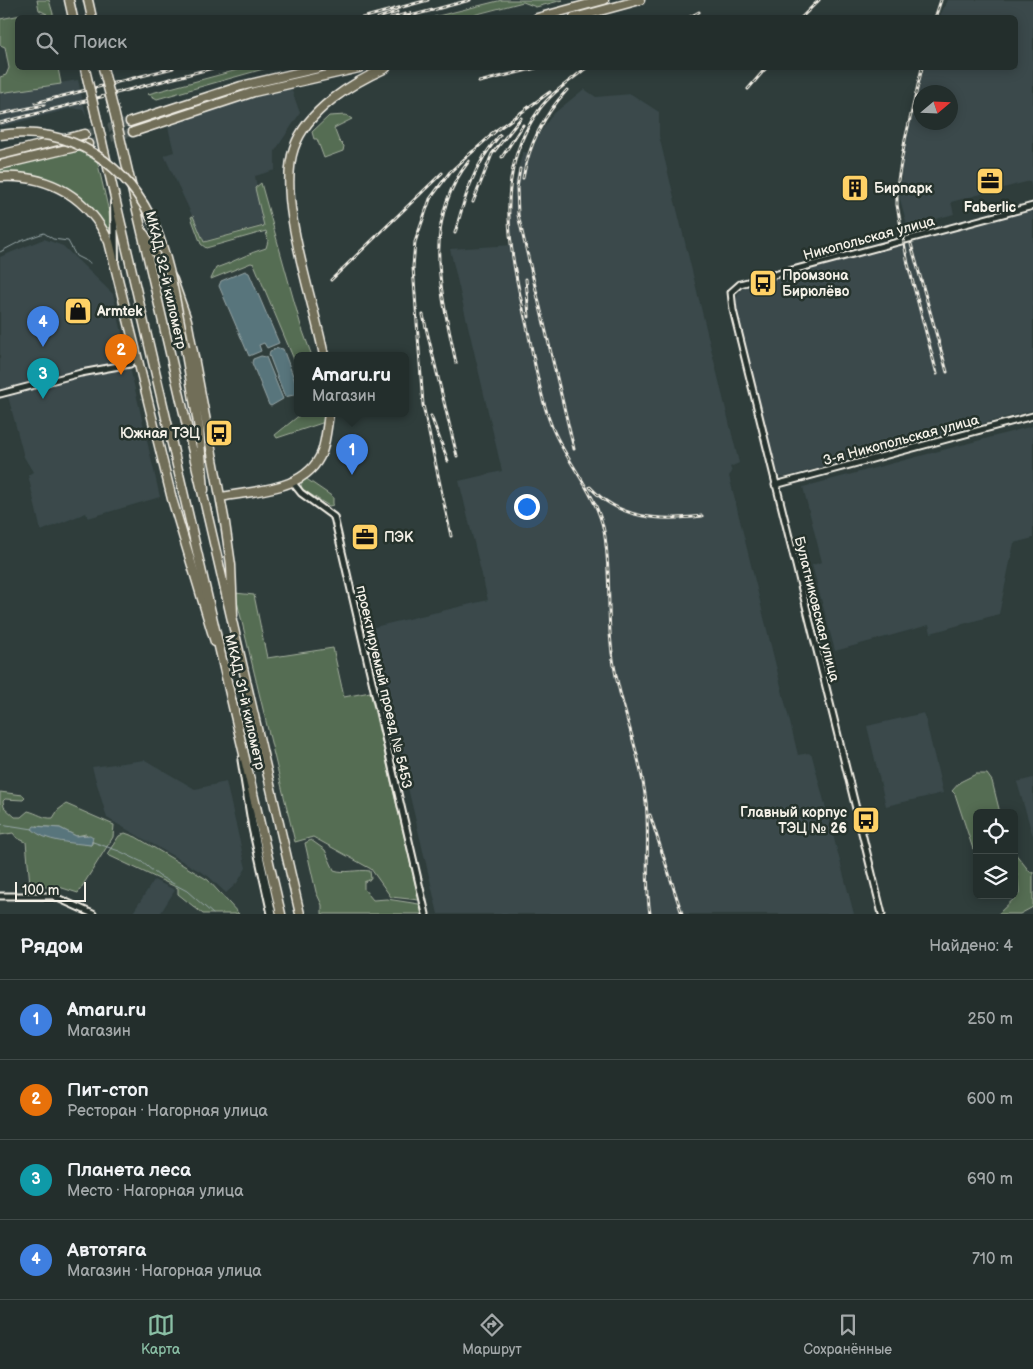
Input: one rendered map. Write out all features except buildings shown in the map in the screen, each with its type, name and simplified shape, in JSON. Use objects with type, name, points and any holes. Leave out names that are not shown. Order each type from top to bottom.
[{"type":"main road","points":[[69,0],[72,15]]},
{"type":"main road","points":[[88,0],[91,15]]},
{"type":"main road","points":[[548,15],[604,0]]},
{"type":"main road","points":[[585,15],[640,0]]},
{"type":"main road","points":[[84,70],[114,191]]},
{"type":"main road","name":"МКАД, 32-й километр","points":[[104,70],[204,498]]},
{"type":"main road","points":[[130,122],[241,86],[309,70]]},
{"type":"main road","points":[[133,132],[254,92],[350,70]]},
{"type":"main road","points":[[323,352],[294,226],[288,184],[294,147],[313,117],[347,89],[382,70]]},
{"type":"main road","points":[[0,135],[31,133],[73,142],[110,164],[133,187],[148,209],[161,242],[185,348],[199,429],[204,498]]},
{"type":"main road","points":[[0,155],[85,134]]},
{"type":"main road","points":[[0,165],[88,144]]},
{"type":"main road","points":[[0,177],[34,179],[51,184],[69,193],[98,221],[110,242],[172,499],[232,703]]},
{"type":"main road","name":"МКАД, 31-й километр","points":[[114,191],[281,914]]},
{"type":"main road","points":[[140,224],[151,248],[173,280],[184,308],[221,497],[231,565],[233,626]]},
{"type":"main road","points":[[221,497],[293,482],[308,474],[323,450],[328,417]]},
{"type":"main road","name":"МКАД, 31-й километр","points":[[204,498],[300,914]]},
{"type":"main road","points":[[240,734],[252,828],[272,914]]},
{"type":"street","points":[[114,191],[116,261]]},
{"type":"street","name":"Никопольская улица","points":[[733,310],[731,292],[740,284],[1033,206]]},
{"type":"street","name":"Булатниковская улица","points":[[733,310],[882,914]]},
{"type":"street","points":[[0,394],[88,371],[124,366],[135,361],[137,355]]},
{"type":"street","points":[[124,366],[137,370],[142,376]]},
{"type":"street","name":"3-я Никопольская улица","points":[[775,485],[1033,416]]},
{"type":"street","name":"проектируемый проезд № 5453","points":[[293,482],[301,493],[334,517],[426,914]]},
{"type":"street","points":[[0,896],[53,896],[93,914]]},
{"type":"shaded area","points":[[948,0],[1033,0],[1033,194],[1030,181],[951,202],[954,214],[936,219],[937,225],[909,232],[900,199],[902,161],[913,114],[913,130],[958,130],[958,85],[920,85],[924,70],[1018,70],[1018,15],[940,15]]},
{"type":"shaded area","points":[[78,80],[87,118],[83,110],[73,108],[0,127],[0,93]]},
{"type":"shaded area","points":[[286,89],[292,91],[300,113],[275,151],[275,170],[255,176],[263,225],[204,241],[164,155],[174,152],[168,127],[226,106]]},
{"type":"shaded area","points":[[584,89],[596,97],[631,94],[659,112],[659,136],[739,463],[730,467],[732,472],[729,476],[798,755],[809,753],[812,756],[854,914],[438,914],[370,628],[488,600],[459,481],[502,471],[450,249],[513,245],[510,219],[512,190],[523,152],[531,153],[539,134],[552,115]]},
{"type":"shaded area","points":[[1033,209],[1033,410],[781,478],[778,475],[738,315],[736,303],[738,294],[743,288]]},
{"type":"shaded area","points":[[44,239],[63,246],[113,294],[160,497],[88,518],[86,513],[41,531],[28,475],[33,472],[24,457],[8,396],[0,398],[0,257]]},
{"type":"shaded area","points":[[1033,426],[1033,538],[1014,543],[999,614],[931,633],[929,625],[835,651],[812,565],[822,562],[803,487]]},
{"type":"shaded area","points":[[924,713],[943,793],[886,806],[867,726]]},
{"type":"shaded area","points":[[145,760],[195,789],[226,782],[246,868],[237,883],[226,893],[208,876],[107,818],[92,767]]},
{"type":"shaded area","points":[[1033,778],[1033,836],[1017,782]]},
{"type":"shaded area","points":[[154,880],[175,890],[160,914],[132,914]]},
{"type":"green space","points":[[37,0],[49,0],[53,15],[21,15],[47,14],[39,10]]},
{"type":"green space","points":[[502,0],[563,0],[536,7],[523,2],[474,15],[442,15]]},
{"type":"green space","points":[[15,16],[15,70],[58,70],[61,84],[0,93],[0,77],[6,75],[9,68],[5,47],[0,45],[0,19]]},
{"type":"green space","points":[[238,70],[260,70],[157,99],[148,94]]},
{"type":"green space","points":[[346,115],[352,119],[334,128],[339,141],[344,146],[343,151],[324,158],[317,139],[314,139],[312,132],[329,116]]},
{"type":"green space","points":[[94,147],[109,212],[111,238],[92,208],[66,187],[51,180],[35,176],[18,173],[0,174],[0,169]]},
{"type":"green space","points":[[261,183],[301,326],[311,352],[294,352],[294,359],[254,264],[251,263],[211,279],[216,268],[266,248],[268,241],[266,231],[206,248],[201,244],[191,217],[193,216],[204,242],[264,226],[255,188]]},
{"type":"green space","points":[[297,417],[326,417],[325,422],[277,438],[275,435]]},
{"type":"green space","points":[[305,478],[333,497],[333,505],[329,506],[302,489],[301,484]]},
{"type":"green space","points":[[235,593],[254,595],[267,658],[333,648],[344,697],[370,692],[419,900],[391,897],[371,869],[313,837],[295,842]]},
{"type":"green space","points":[[976,774],[987,774],[992,781],[999,809],[973,809],[973,849],[955,794],[952,791],[960,782]]},
{"type":"green space","points":[[0,792],[23,795],[25,798],[23,800],[5,799],[3,801],[4,807],[15,817],[21,817],[28,811],[47,818],[53,818],[58,810],[66,804],[114,825],[113,837],[78,893],[59,887],[32,887],[30,884],[26,842],[17,838],[13,833],[0,835]],"holes":[[[37,826],[60,828],[76,836],[86,834],[93,842],[91,845],[84,844]]]},
{"type":"green space","points":[[125,833],[136,837],[208,880],[239,914],[203,914],[178,894],[178,888],[107,854],[119,836]]},
{"type":"green space","points":[[311,840],[325,850],[334,870],[342,872],[370,871],[371,879],[364,882],[364,889],[373,900],[387,899],[419,904],[422,914],[322,914],[322,905],[316,892],[305,843]]},
{"type":"green space","points":[[1018,857],[1030,872],[1033,872],[1033,907],[1020,914],[998,914],[1014,899],[1018,899]]},
{"type":"water","points":[[245,271],[249,273],[279,343],[267,348],[264,343],[259,345],[261,351],[249,356],[219,286],[221,281]]},
{"type":"water","points":[[278,348],[283,349],[294,378],[294,395],[285,397],[269,355],[270,351]]},
{"type":"water","points":[[261,356],[266,357],[283,399],[271,406],[252,363],[253,359]]},
{"type":"water","points":[[34,826],[60,828],[76,836],[90,835],[93,837],[91,845],[44,837],[32,829]]},
{"type":"waterway","points":[[0,252],[21,241],[44,233],[53,239],[68,241],[76,256],[90,263]]},
{"type":"waterway","points":[[0,824],[33,829]]},
{"type":"waterway","points":[[93,842],[142,862],[159,876],[187,891],[213,914]]},
{"type":"tunnel","points":[[85,134],[130,122]]},
{"type":"tunnel","points":[[88,144],[133,132]]},
{"type":"railway","points":[[373,15],[428,0]]},
{"type":"railway","points":[[414,15],[470,0]]},
{"type":"railway","points":[[804,15],[819,0]]},
{"type":"railway","points":[[936,15],[941,0]]},
{"type":"railway","points":[[388,15],[397,12]]},
{"type":"railway","points":[[694,15],[699,12]]},
{"type":"railway","points":[[402,15],[410,13]]},
{"type":"railway","points":[[35,103],[165,70]]},
{"type":"railway","points":[[0,123],[205,70]]},
{"type":"railway","points":[[479,82],[528,70]]},
{"type":"railway","points":[[584,70],[549,98],[524,134],[515,160],[510,186],[511,241],[520,295],[547,414],[565,453],[595,503],[604,531],[614,664],[639,762],[646,802],[647,886],[650,914]]},
{"type":"railway","points":[[748,89],[764,70]]},
{"type":"railway","points":[[922,70],[905,140],[897,186],[897,205],[908,264],[937,374]]},
{"type":"railway","points":[[523,178],[533,142],[551,110],[567,90]]},
{"type":"railway","points":[[491,134],[550,92]]},
{"type":"railway","points":[[0,114],[44,105]]},
{"type":"railway","points":[[473,202],[492,154],[521,118]]},
{"type":"railway","points":[[502,157],[523,125]]},
{"type":"railway","points":[[468,156],[496,131]]},
{"type":"railway","points":[[455,233],[467,193],[477,169],[483,157],[500,135]]},
{"type":"railway","points":[[451,536],[423,405],[413,267],[415,242],[430,199],[450,172],[473,151]]},
{"type":"railway","points":[[456,363],[441,285],[440,234],[444,209],[454,185],[469,161]]},
{"type":"railway","points":[[520,169],[517,188],[518,215],[574,449]]},
{"type":"railway","points":[[331,280],[442,173]]},
{"type":"railway","points":[[911,244],[947,372]]},
{"type":"railway","points":[[526,279],[529,317]]},
{"type":"railway","points":[[423,315],[457,456]]},
{"type":"railway","points":[[431,416],[448,461]]},
{"type":"railway","points":[[590,487],[614,506],[642,516],[656,518],[702,516]]},
{"type":"railway","points":[[650,815],[682,914]]},
{"type":"place","name":"Faberlic","points":[[990,181]]},
{"type":"place","name":"Бирпарк","points":[[855,188]]},
{"type":"place","name":"Промзона Бирюлёво","points":[[763,283]]},
{"type":"place","name":"Armtek","points":[[78,311]]},
{"type":"place","name":"Автотяга","points":[[43,347]]},
{"type":"place","name":"Пит-стоп","points":[[121,375]]},
{"type":"place","name":"Планета леса","points":[[43,399]]},
{"type":"place","name":"Южная ТЭЦ","points":[[219,433]]},
{"type":"place","name":"Amaru.ru","points":[[352,475]]},
{"type":"place","name":"ПЭК","points":[[365,537]]},
{"type":"place","name":"Главный корпус ТЭЦ № 26","points":[[866,820]]}]
